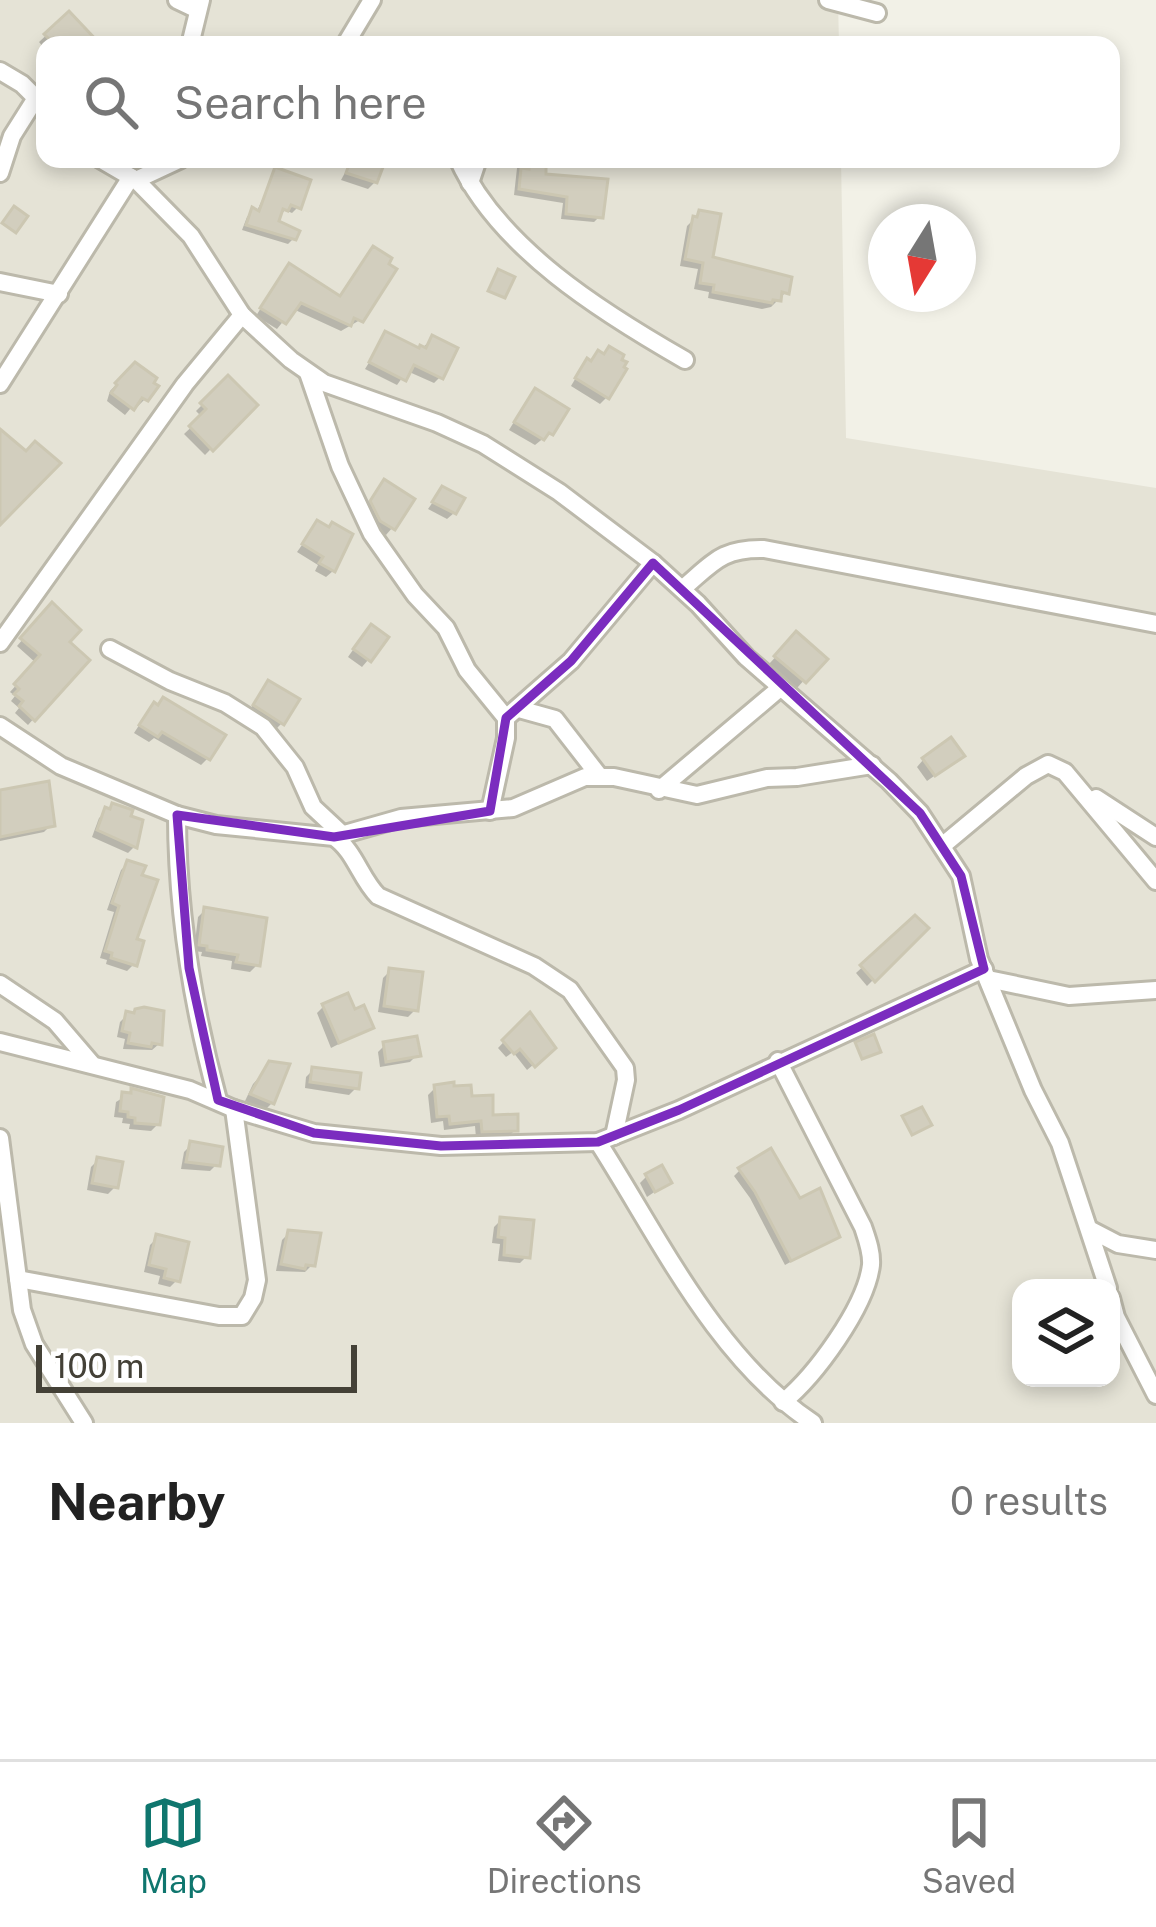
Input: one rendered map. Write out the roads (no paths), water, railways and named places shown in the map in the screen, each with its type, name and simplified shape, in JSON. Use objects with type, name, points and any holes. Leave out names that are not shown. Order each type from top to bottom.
[{"type":"street","points":[[177,0],[200,5],[192,36]]},
{"type":"street","points":[[354,36],[372,0]]},
{"type":"street","points":[[828,0],[877,13]]},
{"type":"street","points":[[0,71],[36,99]]},
{"type":"street","points":[[0,173],[12,136],[36,107]]},
{"type":"street","points":[[115,168],[134,179],[191,236],[242,315],[307,371],[346,392],[483,444],[559,492],[653,563],[780,688],[872,765],[920,813],[962,876],[986,974],[1060,1143],[1105,1279]]},
{"type":"street","points":[[0,384],[134,179],[151,168]]},
{"type":"street","points":[[462,168],[487,212],[567,283],[617,321],[686,360]]},
{"type":"street","points":[[470,183],[475,168]]},
{"type":"street","points":[[0,282],[59,294]]},
{"type":"street","points":[[0,643],[185,384],[242,315]]},
{"type":"street","points":[[307,371],[340,466],[372,534],[415,595],[446,628],[467,670],[512,714],[555,719],[600,777]]},
{"type":"street","points":[[682,589],[722,554],[737,548],[764,549],[1156,624]]},
{"type":"street","points":[[490,811],[512,714],[571,662],[653,563]]},
{"type":"street","points":[[110,649],[263,727],[295,767],[314,807],[378,896],[534,966],[570,991],[625,1068],[626,1080],[606,1139],[670,1266],[766,1387],[813,1423]]},
{"type":"street","points":[[659,790],[780,688]]},
{"type":"street","points":[[0,727],[61,766],[177,815],[237,828],[338,836],[401,818],[513,808],[585,777],[697,795],[767,778],[872,765]]},
{"type":"street","points":[[942,847],[1048,764],[1065,772],[1156,880]]},
{"type":"street","points":[[1081,791],[1156,837]]},
{"type":"street","points":[[18,1279],[219,1316],[242,1316],[254,1298],[257,1280],[226,1104],[189,968],[177,869],[177,815]]},
{"type":"street","points":[[0,1042],[91,1063],[314,1133],[441,1146],[606,1139],[986,974],[1069,996],[1156,990]]},
{"type":"street","points":[[0,984],[55,1021],[91,1063]]},
{"type":"street","points":[[778,1061],[863,1227],[871,1255],[857,1304],[811,1377],[783,1402]]},
{"type":"street","points":[[0,1138],[22,1310],[34,1344],[84,1423]]},
{"type":"street","points":[[1091,1230],[1118,1244],[1156,1250]]},
{"type":"street","points":[[1120,1325],[1156,1396]]}]
